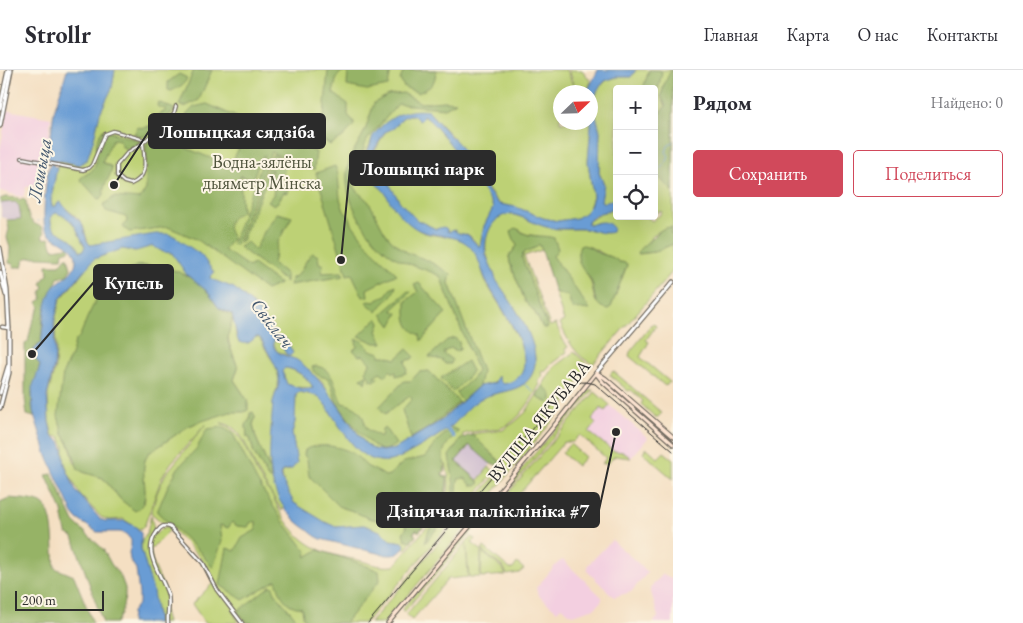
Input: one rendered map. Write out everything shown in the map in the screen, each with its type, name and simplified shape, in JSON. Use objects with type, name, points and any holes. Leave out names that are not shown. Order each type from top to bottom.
[{"type":"main road","points":[[596,373],[605,378],[673,437]]},
{"type":"main road","points":[[596,373],[603,382],[673,444]]},
{"type":"main road","name":"ВУЛІЦА ЯКУБАВА","points":[[388,623],[550,431],[596,373]]},
{"type":"street","points":[[0,108],[10,70]]},
{"type":"street","points":[[0,126],[10,70]]},
{"type":"street","points":[[144,142],[144,172],[142,178],[130,184],[124,182],[117,176],[117,165],[128,152],[144,142],[174,113],[176,106]]},
{"type":"street","points":[[22,158],[80,170],[89,168],[94,161],[105,134],[113,131],[144,142]]},
{"type":"street","points":[[0,248],[9,328],[9,373],[0,408]]},
{"type":"street","name":"ВУЛІЦА ЯКУБАВА","points":[[596,373],[673,282]]},
{"type":"street","points":[[2,327],[9,328]]},
{"type":"street","points":[[0,392],[8,365]]},
{"type":"street","points":[[168,623],[168,597],[150,548],[157,532],[166,526],[170,527],[199,558],[217,590],[242,623]]},
{"type":"shaded area","points":[[7,110],[51,118],[44,185],[26,187],[23,197],[0,191],[0,150]]},
{"type":"shaded area","points":[[15,202],[19,206],[21,219],[12,220],[1,217],[1,203]]},
{"type":"shaded area","points":[[609,405],[648,438],[631,458],[624,452],[613,452],[588,431],[589,419],[599,407]]},
{"type":"shaded area","points":[[470,445],[491,464],[478,481],[456,461]]},
{"type":"shaded area","points":[[612,540],[648,572],[631,592],[614,597],[588,572],[587,566]]},
{"type":"shaded area","points":[[563,560],[602,597],[602,600],[595,608],[572,615],[561,607],[557,611],[540,597],[536,588],[554,567]]},
{"type":"shaded area","points":[[663,574],[673,579],[673,623],[653,623],[658,617],[650,588]]},
{"type":"green space","name":"Водна-зялёны дыяметр Мінска","points":[[115,70],[567,70],[573,85],[553,85],[553,130],[590,130],[588,162],[593,196],[589,208],[583,215],[577,218],[558,221],[543,218],[516,207],[499,204],[480,179],[457,142],[428,111],[396,117],[388,121],[381,126],[371,140],[363,157],[365,166],[372,179],[383,189],[391,202],[409,223],[423,232],[458,239],[470,246],[478,259],[487,284],[518,339],[523,355],[524,368],[517,378],[503,384],[499,377],[497,377],[495,383],[479,386],[436,424],[395,449],[382,451],[373,449],[365,443],[322,382],[297,361],[277,351],[273,343],[277,339],[292,351],[284,338],[277,338],[274,335],[256,307],[234,288],[211,279],[210,277],[214,273],[199,253],[174,236],[161,234],[90,245],[79,219],[61,202],[54,207],[51,204],[58,162],[80,165],[87,158],[100,113],[112,88]]},
{"type":"green space","points":[[194,70],[212,70],[199,100],[184,107],[179,105]]},
{"type":"green space","points":[[328,70],[391,70],[388,86],[367,90],[347,86],[348,72],[341,72],[337,77],[333,93],[348,104],[348,115],[354,122],[354,125],[343,137],[330,145],[322,139]]},
{"type":"green space","points":[[404,70],[436,70],[435,79],[432,85],[418,93],[404,87],[400,80]]},
{"type":"green space","name":"Водна-зялёны дыяметр Мінска","points":[[569,70],[582,70],[591,81],[590,85],[573,85]]},
{"type":"green space","points":[[636,70],[673,70],[673,235],[670,233],[671,227],[661,230],[649,240],[640,254],[654,252],[673,244],[673,271],[593,364],[577,352],[562,329],[560,323],[564,321],[542,250],[524,256],[550,326],[556,324],[568,347],[565,349],[567,352],[545,371],[542,370],[541,373],[543,375],[538,382],[540,384],[523,411],[511,423],[497,429],[475,431],[462,435],[470,445],[456,461],[478,480],[489,467],[495,472],[365,623],[242,623],[231,608],[238,621],[236,623],[205,623],[192,604],[213,583],[211,575],[202,560],[189,546],[170,527],[166,526],[151,513],[165,475],[206,424],[171,463],[162,477],[144,527],[139,529],[123,519],[109,520],[101,517],[81,496],[68,472],[64,460],[64,446],[60,437],[53,436],[49,421],[48,394],[55,368],[55,321],[60,300],[86,266],[94,259],[122,249],[134,251],[153,246],[163,252],[172,253],[189,277],[163,268],[136,266],[63,434],[71,448],[74,462],[83,472],[103,478],[121,500],[144,504],[143,471],[149,453],[187,427],[248,401],[234,380],[238,368],[228,337],[230,325],[234,318],[236,335],[240,342],[249,343],[256,337],[259,337],[276,365],[279,380],[273,402],[270,470],[256,438],[253,425],[255,417],[250,414],[250,420],[246,424],[247,437],[250,438],[254,453],[268,478],[271,478],[284,507],[282,511],[259,474],[241,436],[229,425],[221,423],[229,427],[240,437],[258,474],[283,517],[290,527],[305,541],[331,554],[378,565],[394,566],[444,505],[449,488],[446,464],[445,472],[443,473],[443,476],[447,477],[444,501],[419,532],[416,530],[414,533],[416,536],[406,549],[403,542],[390,540],[380,531],[364,525],[336,527],[325,522],[292,501],[283,482],[282,472],[290,470],[297,463],[292,433],[295,422],[296,394],[300,392],[318,396],[349,440],[364,455],[379,461],[390,461],[423,445],[440,434],[453,425],[477,401],[524,384],[530,378],[534,369],[533,346],[523,322],[496,280],[487,255],[486,241],[495,221],[500,217],[514,215],[550,228],[587,229],[607,233],[599,222],[590,225],[588,222],[601,213],[613,209],[613,220],[652,221],[658,220],[658,216],[662,213],[661,211],[658,212],[658,85],[613,85],[613,199],[603,203],[601,200],[604,183],[599,173],[598,89],[607,80],[618,77],[631,77]],"holes":[[[519,229],[525,234],[538,236],[523,253],[522,258],[537,302],[547,323],[543,328],[534,311],[526,303],[510,263],[509,256],[517,246]],[[588,246],[619,262],[626,263],[627,265],[611,307],[596,302],[591,283],[580,261],[578,252]]]},
{"type":"green space","points":[[649,70],[659,70],[662,72],[658,90],[658,85],[644,85]]},
{"type":"green space","points":[[671,70],[673,70],[673,191],[658,177],[658,116],[666,106],[661,97]]},
{"type":"green space","points":[[179,74],[187,78],[186,80],[171,91],[168,90],[168,82]]},
{"type":"green space","points":[[97,77],[102,78],[104,81],[103,89],[97,93],[94,92],[92,87],[94,79]]},
{"type":"green space","points":[[403,93],[421,103],[456,102],[445,108],[398,104],[367,140],[360,159],[361,173],[354,186],[369,202],[384,231],[392,241],[408,253],[427,260],[451,274],[449,283],[482,371],[479,386],[462,401],[456,393],[473,378],[477,370],[440,276],[398,259],[377,243],[360,219],[348,192],[349,161],[366,128],[374,103],[388,95]]},
{"type":"green space","points":[[158,102],[174,109],[173,112],[144,137],[134,134],[138,127],[144,128],[154,124],[155,117],[167,110],[157,106]]},
{"type":"green space","points":[[207,104],[316,152],[314,170],[271,152],[236,245],[232,244],[265,155],[260,159],[253,179],[240,176],[242,212],[233,217],[229,222],[228,226],[233,238],[224,250],[249,267],[253,264],[280,284],[266,290],[198,240],[168,227],[129,232],[123,227],[127,221],[126,217],[106,211],[103,205],[114,197],[140,199],[146,189],[146,144],[174,116],[181,121],[178,134],[190,139],[186,148],[230,166],[240,146],[245,141],[186,115],[194,107]]},
{"type":"green space","name":"Водна-зялёны дыяметр Мінска","points":[[413,115],[420,121],[423,116],[438,129],[459,155],[491,202],[493,208],[484,226],[480,246],[469,235],[458,233],[454,230],[448,232],[446,228],[436,229],[417,220],[400,202],[385,177],[374,167],[372,157],[385,132],[394,128],[402,118]]},
{"type":"green space","points":[[103,130],[141,141],[128,150],[121,146],[120,140],[113,139],[102,162],[112,167],[111,171],[104,188],[104,195],[98,199],[80,179],[92,170],[95,164],[97,141]]},
{"type":"green space","points":[[273,154],[286,162],[282,179],[289,188],[287,193],[284,192],[274,205],[268,201],[273,195],[274,189],[271,169],[242,241],[239,242]]},
{"type":"green space","points":[[335,166],[338,174],[340,199],[344,211],[370,248],[397,274],[367,289],[368,296],[363,297],[352,274],[347,275],[316,173]]},
{"type":"green space","points":[[5,197],[18,198],[20,200],[22,198],[26,201],[29,217],[33,223],[42,227],[44,239],[49,238],[53,249],[68,247],[70,250],[63,252],[62,258],[37,257],[24,259],[22,267],[14,267],[13,264],[9,263],[10,248],[7,237],[9,229],[7,220],[21,219],[19,206],[15,202],[1,203],[0,199]]},
{"type":"green space","points":[[56,213],[68,218],[75,226],[85,247],[83,251],[80,251],[73,241],[54,229],[51,216]]},
{"type":"green space","points":[[277,213],[292,217],[278,242],[273,263],[286,274],[286,282],[239,247],[247,242],[255,250]]},
{"type":"green space","points":[[671,227],[670,233],[673,235],[673,244],[654,252],[637,254],[660,231]]},
{"type":"green space","points":[[515,228],[529,235],[554,238],[558,249],[553,256],[590,310],[572,308],[568,296],[555,292],[539,244],[535,248],[523,253],[522,258],[548,328],[543,328],[534,311],[526,303],[510,263],[509,256],[517,246],[511,232]]},
{"type":"green space","points":[[583,245],[627,265],[611,307],[608,309],[603,308],[598,303],[591,280],[578,258],[580,246]]},
{"type":"green space","points":[[313,253],[318,256],[319,263],[323,265],[322,273],[342,272],[344,276],[290,285],[291,279],[299,273]]},
{"type":"green space","points":[[68,257],[71,269],[67,275],[58,278],[43,316],[41,343],[34,348],[35,358],[40,365],[32,392],[34,417],[27,415],[25,399],[25,344],[28,342],[32,323],[40,307],[37,302],[42,299],[41,293],[44,286],[41,284],[48,275],[47,265],[60,265]]},
{"type":"green space","points":[[136,266],[165,268],[189,277],[205,289],[219,308],[233,316],[228,342],[238,368],[234,380],[248,401],[248,410],[244,412],[230,412],[196,423],[149,453],[145,460],[144,468],[144,500],[135,511],[121,500],[103,478],[78,469],[71,448],[63,434],[58,416],[63,373],[75,341],[80,336],[98,296],[110,290],[116,278]]},
{"type":"green space","points":[[419,283],[446,313],[421,341],[420,335],[411,329],[407,321],[406,312],[406,301],[418,292],[414,285]]},
{"type":"green space","points":[[396,285],[391,297],[377,312],[366,302],[374,302],[386,295]]},
{"type":"green space","points":[[408,291],[411,292],[392,310],[398,313],[391,326],[382,314]]},
{"type":"green space","points":[[377,318],[380,323],[377,331],[383,343],[375,343],[359,336]]},
{"type":"green space","points":[[653,323],[656,326],[646,340],[649,342],[640,357],[670,382],[665,386],[629,356],[630,352]]},
{"type":"green space","points":[[455,338],[459,342],[460,349],[458,351],[450,348],[443,353],[452,360],[451,364],[445,364],[442,360],[429,357],[447,340]]},
{"type":"green space","points":[[357,339],[363,341],[370,350],[380,353],[380,356],[396,359],[407,349],[414,356],[412,359],[405,361],[406,373],[396,376],[396,372],[390,370],[386,376],[380,372],[374,376],[378,377],[375,381],[370,380],[369,375],[367,376],[365,383],[361,378],[368,374],[366,372],[370,363],[363,355],[359,356],[353,350],[357,347]]},
{"type":"green space","points":[[574,352],[589,366],[589,369],[569,392],[566,402],[559,413],[385,623],[370,623],[500,470],[500,461],[471,434],[503,430],[515,422],[526,412],[554,367]]},
{"type":"green space","points":[[467,361],[472,371],[453,392],[441,378]]},
{"type":"green space","points":[[316,366],[327,371],[333,380],[342,403],[352,406],[359,411],[368,430],[381,437],[384,427],[396,444],[382,450],[370,443],[339,405],[328,378],[314,372],[312,367]]},
{"type":"green space","points":[[285,368],[302,375],[313,388],[295,387],[287,384],[282,371]]},
{"type":"green space","points":[[429,371],[459,402],[430,427],[411,438],[402,410],[412,399],[410,396],[385,414],[379,407],[404,381],[411,381],[419,372]]},
{"type":"green space","points":[[613,371],[662,413],[655,417],[641,404],[643,401],[610,375]]},
{"type":"green space","points":[[543,385],[552,395],[552,400],[549,403],[538,398],[537,395]]},
{"type":"green space","points":[[589,390],[593,390],[512,486],[509,484]]},
{"type":"green space","points":[[595,392],[610,405],[605,411],[601,408],[592,419],[596,423],[589,432],[613,451],[624,452],[631,458],[615,456],[608,463],[602,464],[606,458],[580,435],[573,442],[564,442],[514,500],[533,516],[527,520],[504,498]]},
{"type":"green space","points":[[253,412],[256,438],[270,470],[271,478],[269,479],[254,453],[250,438],[247,437],[246,424],[250,419],[250,413]]},
{"type":"green space","points":[[222,427],[233,434],[257,481],[282,520],[307,552],[306,557],[318,550],[379,571],[380,580],[345,623],[308,623],[303,617],[302,608],[291,605],[284,599],[276,580],[243,600],[220,585],[227,548],[235,551],[242,538],[256,530],[256,521],[250,523],[248,527],[237,526],[232,522],[228,528],[220,525],[222,541],[213,568],[200,552],[157,512],[178,468],[197,448],[207,429]]},
{"type":"green space","points":[[452,428],[458,430],[458,432],[444,449],[445,471],[442,473],[443,476],[447,477],[445,495],[439,507],[419,531],[416,529],[413,533],[415,536],[410,541],[405,539],[403,533],[407,527],[403,522],[395,523],[368,518],[340,507],[309,476],[307,459],[304,455],[305,450],[310,448],[330,446],[343,449],[354,454],[366,466],[385,476],[389,475],[404,462],[425,457],[438,440]]},
{"type":"green space","points":[[469,435],[474,436],[500,462],[498,465],[491,464],[469,445],[456,461],[480,483],[476,486],[471,485],[465,478],[458,479],[456,501],[448,515],[425,543],[429,529],[451,499],[454,488],[449,456],[460,440]]},
{"type":"green space","points":[[570,444],[585,457],[577,466],[562,453]]},
{"type":"green space","points":[[647,448],[658,458],[664,452],[673,459],[673,479],[643,453]]},
{"type":"green space","points":[[52,474],[74,522],[103,549],[121,577],[125,588],[125,597],[121,614],[116,623],[103,623],[73,537],[66,533],[62,511],[46,475]]},
{"type":"green space","points":[[9,498],[34,501],[46,507],[53,533],[55,568],[74,576],[93,623],[0,623],[0,502]]},
{"type":"green space","points":[[494,500],[497,502],[404,612],[402,609]]},
{"type":"green space","points":[[151,515],[155,535],[163,527],[171,529],[150,550],[153,563],[166,593],[164,611],[167,623],[158,623],[141,549],[142,540],[147,534]]},
{"type":"green space","points":[[471,537],[475,539],[472,543],[481,550],[480,577],[469,577],[466,542]]},
{"type":"green space","points":[[466,543],[468,577],[448,579],[412,620],[406,615]]},
{"type":"green space","points":[[484,547],[510,569],[513,569],[517,563],[524,569],[519,573],[507,575],[504,568],[482,551]]},
{"type":"green space","points":[[482,552],[503,569],[506,575],[481,577]]},
{"type":"green space","points":[[272,586],[277,596],[300,623],[249,623],[237,612]]},
{"type":"water","points":[[67,70],[115,70],[112,88],[100,113],[87,160],[79,165],[54,161],[53,166],[57,167],[51,200],[52,206],[55,207],[61,202],[82,223],[90,245],[155,234],[167,234],[174,236],[201,255],[214,273],[210,277],[211,279],[234,288],[258,309],[267,326],[277,338],[286,339],[293,353],[290,356],[286,354],[277,339],[274,340],[274,345],[277,352],[297,360],[308,369],[324,387],[365,443],[373,449],[382,451],[395,449],[442,420],[479,386],[495,383],[497,377],[499,377],[503,384],[517,378],[523,368],[523,355],[519,340],[484,276],[477,256],[471,248],[461,240],[427,233],[412,226],[399,213],[384,191],[374,182],[363,158],[373,136],[384,124],[405,112],[428,111],[455,140],[479,179],[499,204],[516,207],[543,218],[558,221],[577,218],[586,212],[591,204],[593,196],[588,162],[591,130],[598,130],[598,123],[600,131],[599,173],[604,184],[601,201],[604,203],[613,200],[613,209],[596,215],[587,223],[590,225],[605,222],[613,228],[612,232],[606,233],[586,229],[551,228],[515,215],[501,217],[491,226],[486,240],[486,255],[496,280],[529,334],[535,358],[534,369],[530,378],[524,384],[477,401],[453,425],[404,455],[390,461],[379,461],[364,455],[349,440],[318,396],[300,392],[296,394],[295,422],[292,433],[297,463],[292,469],[283,471],[281,475],[294,503],[336,527],[364,525],[380,531],[390,540],[403,542],[405,545],[399,553],[389,555],[321,539],[302,526],[282,505],[276,494],[273,482],[270,457],[273,402],[279,382],[277,370],[261,339],[256,337],[246,343],[238,341],[232,314],[219,308],[207,291],[187,275],[172,253],[163,252],[153,246],[136,251],[122,249],[94,259],[60,299],[54,323],[54,366],[47,396],[49,422],[52,436],[60,441],[65,465],[76,491],[100,519],[105,521],[125,521],[136,527],[141,533],[141,549],[153,591],[158,623],[131,623],[132,612],[139,603],[139,594],[136,569],[130,560],[131,540],[126,534],[120,532],[97,532],[77,519],[73,514],[47,456],[33,411],[32,388],[40,366],[33,356],[33,351],[41,343],[48,297],[54,287],[73,269],[76,259],[72,249],[52,237],[45,228],[44,207],[47,178],[52,161],[48,157],[54,111]],"holes":[[[413,115],[419,121],[423,116],[438,129],[459,155],[491,202],[493,208],[484,226],[480,246],[468,235],[454,230],[448,232],[443,227],[436,229],[417,220],[400,202],[385,177],[376,169],[372,162],[373,152],[385,132],[394,128],[402,118]],[[56,213],[63,215],[72,222],[85,246],[83,251],[80,251],[73,241],[54,229],[51,216]],[[285,368],[297,372],[309,381],[313,388],[303,389],[287,384],[282,371]]]},
{"type":"water","points":[[598,70],[636,70],[631,77],[616,77],[605,81],[598,89],[598,85],[590,85]]},
{"type":"waterway","points":[[658,171],[667,161],[669,156],[666,152],[668,146],[673,142]]},
{"type":"waterway","points":[[524,384],[533,391]]},
{"type":"waterway","points":[[445,426],[454,437]]},
{"type":"tram line","points":[[368,623],[570,386],[582,382],[595,384],[673,451]]},
{"type":"place","name":"Лошыцкая сядзіба","points":[[114,185]]},
{"type":"place","name":"Лошыцкі парк","points":[[341,260]]},
{"type":"place","name":"Купель","points":[[32,354]]},
{"type":"place","name":"Дзіцячая паліклініка #7","points":[[616,432]]},
{"type":"water label","name":"Лошыца","points":[[39,170]]},
{"type":"water label","name":"Свіслач","points":[[273,323]]}]
